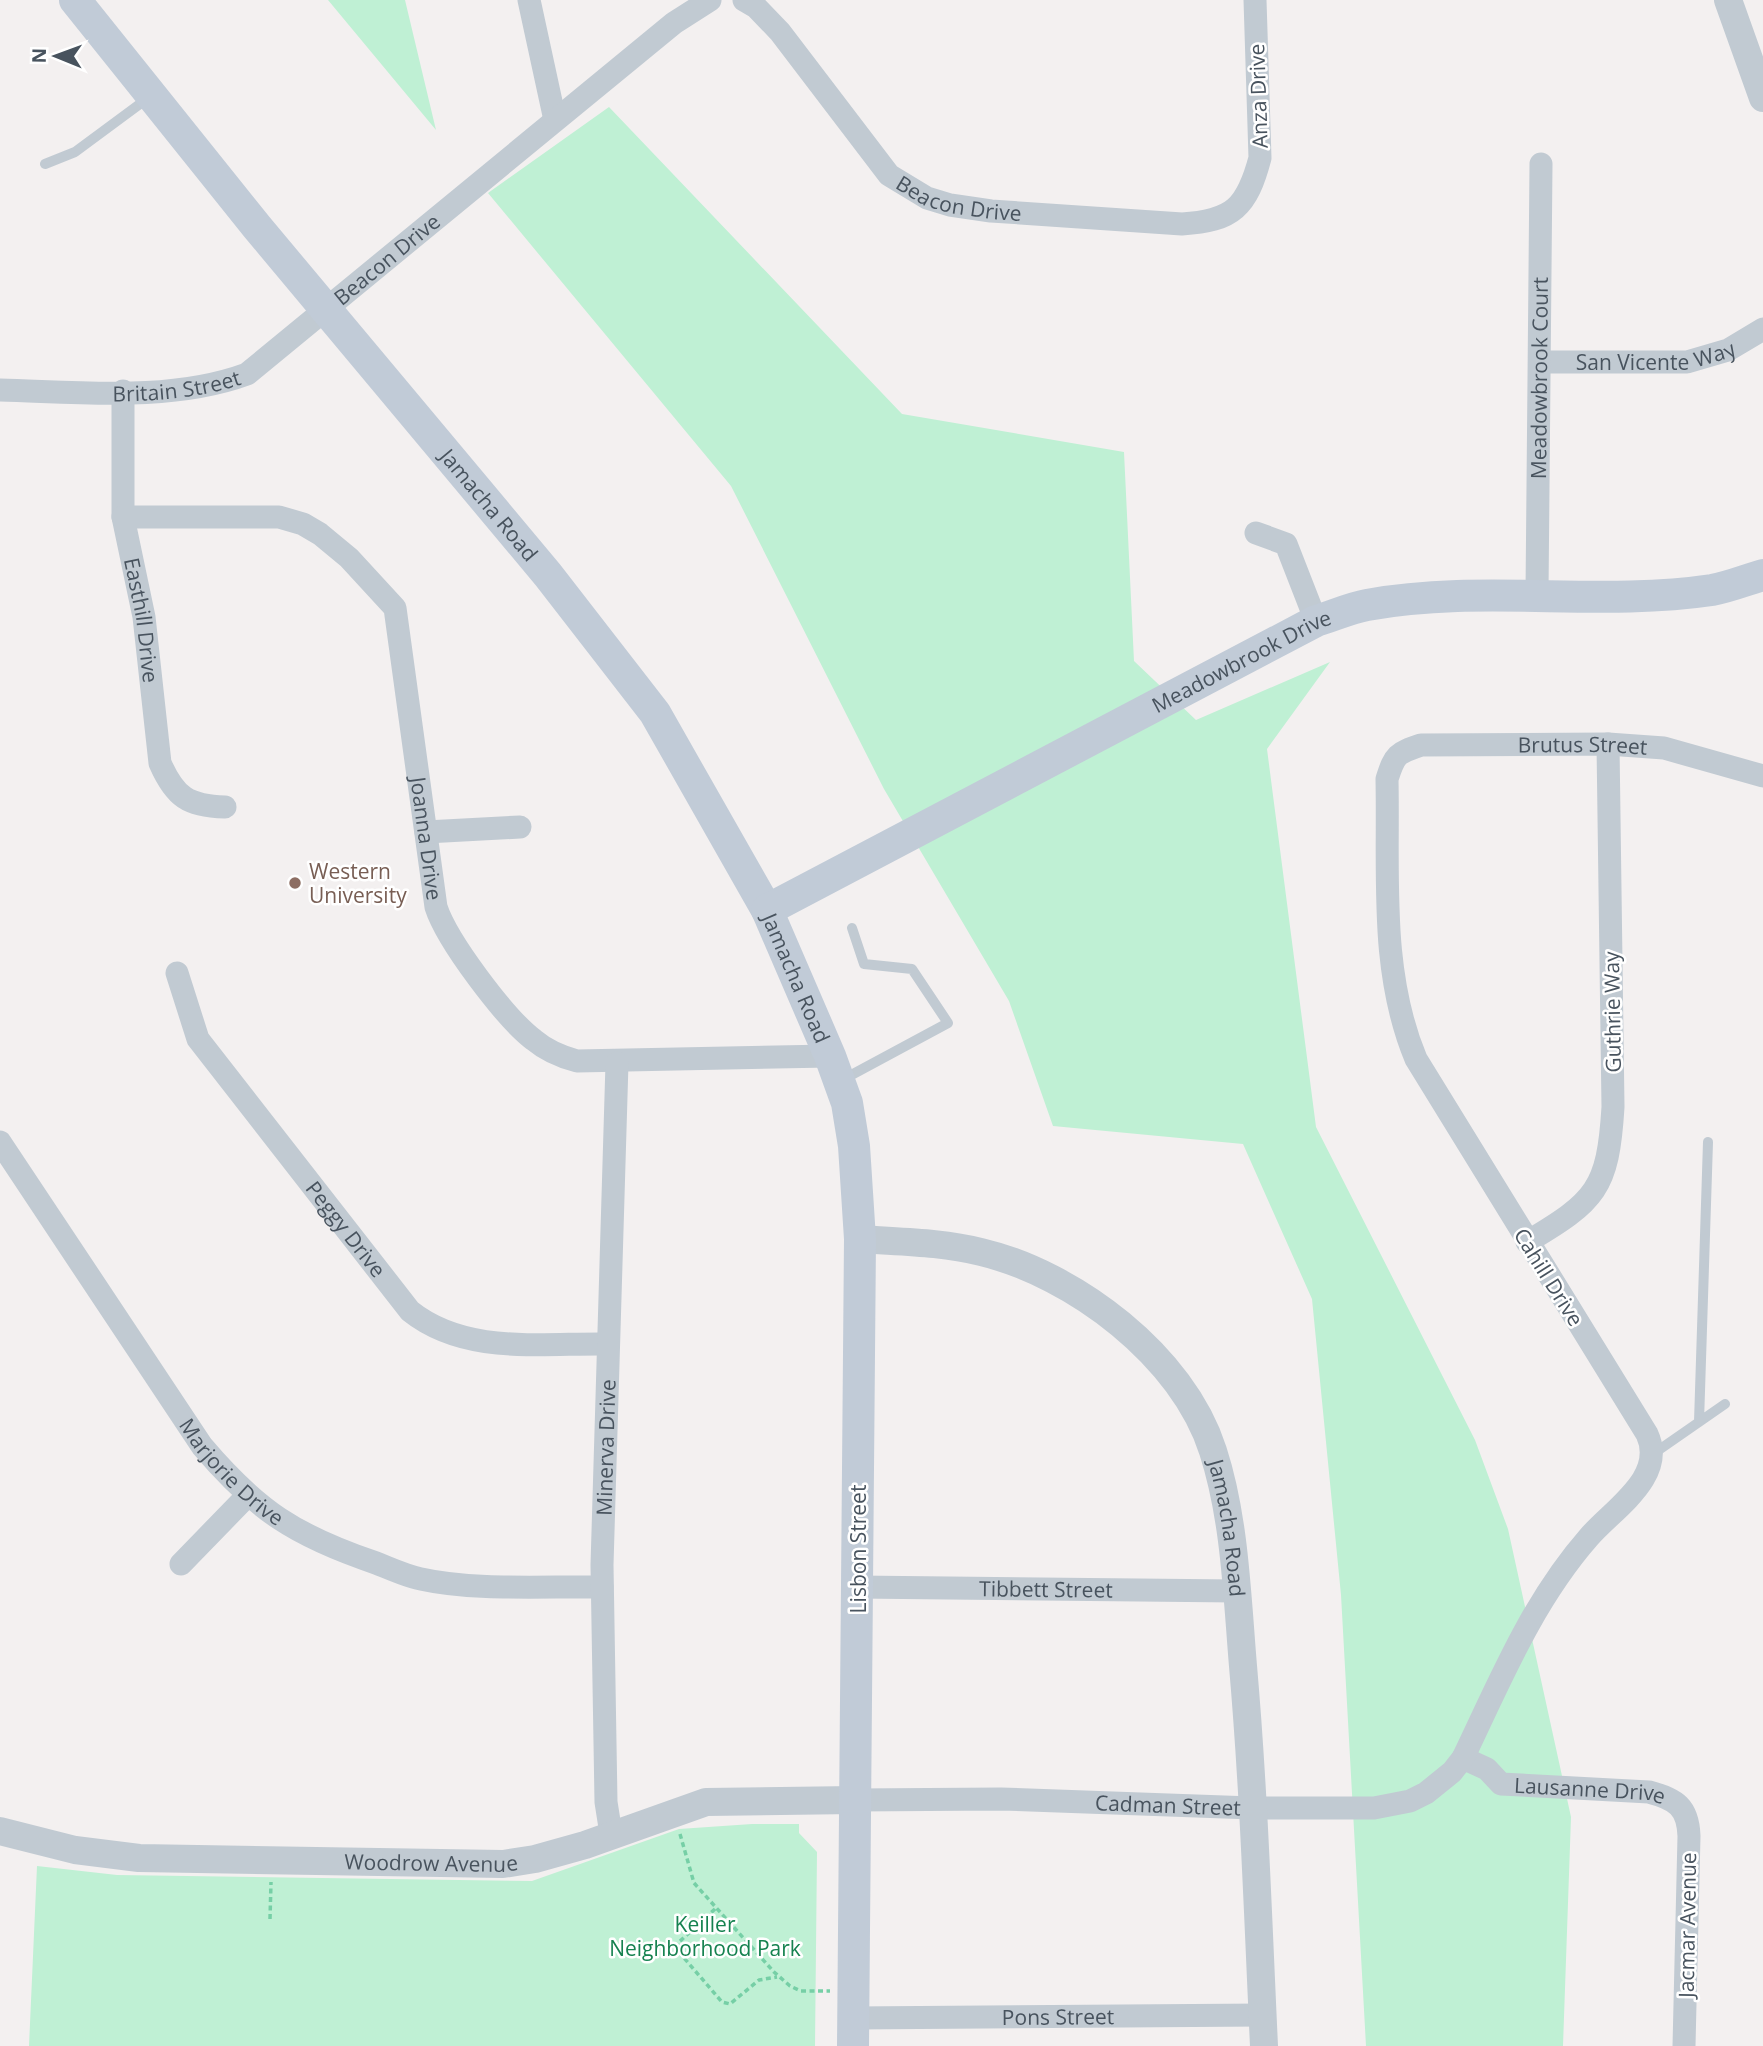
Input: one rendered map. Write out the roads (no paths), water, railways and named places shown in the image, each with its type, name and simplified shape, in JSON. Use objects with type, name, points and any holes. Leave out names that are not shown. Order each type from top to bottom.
[{"type":"main road","name":"Jamacha Road","points":[[75,0],[257,228],[548,575],[655,713],[767,909],[834,1069]]},
{"type":"main road","name":"Meadowbrook Drive","points":[[767,909],[1316,621],[1364,606],[1412,598],[1537,593],[1643,596],[1714,589],[1763,575]]},
{"type":"main road","name":"Lisbon Street","points":[[834,1069],[855,1146],[860,1239],[853,2018]]},
{"type":"street","points":[[529,0],[555,120]]},
{"type":"street","name":"Beacon Drive","points":[[328,310],[674,23],[710,0]]},
{"type":"street","name":"Beacon Drive","points":[[744,0],[756,7],[780,32],[889,175],[928,198],[950,205],[991,211],[1182,224],[1207,222],[1227,215],[1249,191]]},
{"type":"street","name":"Anza Drive","points":[[1249,191],[1260,158],[1255,0]]},
{"type":"street","points":[[1728,0],[1763,98]]},
{"type":"street","name":"Meadowbrook Court","points":[[1537,593],[1541,164]]},
{"type":"street","name":"Britain Street","points":[[0,390],[123,391],[216,385],[247,373],[328,310]]},
{"type":"street","name":"San Vicente Way","points":[[1540,362],[1687,362],[1728,350],[1763,329]]},
{"type":"street","name":"Easthill Drive","points":[[123,391],[123,517],[144,617],[160,763],[170,783],[185,800],[202,806],[225,807]]},
{"type":"street","name":"Joanna Drive","points":[[123,517],[279,517],[303,524],[349,558],[395,608],[436,907],[443,927],[514,1020],[532,1039],[554,1053],[577,1061],[834,1069]]},
{"type":"street","points":[[1256,533],[1286,544],[1316,621]]},
{"type":"street","name":"Brutus Street","points":[[1399,752],[1422,745],[1608,744],[1664,748],[1763,776]]},
{"type":"street","name":"Guthrie Way","points":[[1527,1242],[1578,1212],[1598,1188],[1610,1151],[1613,1107],[1608,744]]},
{"type":"street","name":"Cahill Drive","points":[[1399,752],[1387,779],[1390,956],[1401,1021],[1416,1059],[1647,1434],[1653,1454]]},
{"type":"street","points":[[426,832],[520,827]]},
{"type":"street","name":"Peggy Drive","points":[[177,973],[198,1039],[410,1311],[445,1333],[473,1340],[607,1343]]},
{"type":"street","name":"Minerva Drive","points":[[611,1834],[606,1802],[602,1587],[617,1063]]},
{"type":"street","name":"Marjorie Drive","points":[[0,1142],[202,1446],[248,1495],[277,1518],[315,1541],[421,1579],[455,1584],[602,1587]]},
{"type":"street","name":"Jamacha Road","points":[[860,1239],[955,1246],[1009,1260],[1061,1282],[1130,1332],[1151,1353],[1186,1398],[1213,1450],[1225,1504],[1236,1591],[1252,1808],[1264,2046]]},
{"type":"street","points":[[1463,1758],[1534,1611],[1588,1537],[1644,1479],[1653,1454]]},
{"type":"street","points":[[181,1564],[248,1495]]},
{"type":"street","name":"Tibbett Street","points":[[857,1587],[1236,1591]]},
{"type":"street","name":"Lausanne Drive","points":[[1463,1758],[1486,1769],[1501,1784],[1649,1793],[1668,1797],[1682,1806]]},
{"type":"street","name":"Cadman Street","points":[[855,1800],[1001,1799],[1252,1808],[1392,1806],[1426,1793],[1446,1777],[1463,1758]]},
{"type":"street","name":"Woodrow Avenue","points":[[0,1831],[75,1850],[139,1858],[503,1864],[535,1859],[706,1802],[855,1800]]},
{"type":"street","name":"Jacmar Avenue","points":[[1682,1806],[1688,1821],[1689,1836],[1684,2046]]},
{"type":"street","name":"Pons Street","points":[[853,2018],[1262,2015]]},
{"type":"lane","points":[[45,164],[75,152],[152,95]]},
{"type":"lane","points":[[834,1069],[948,1023],[912,970],[864,964],[852,928]]},
{"type":"lane","points":[[1699,1422],[1708,1142]]},
{"type":"lane","points":[[1653,1454],[1725,1404]]},
{"type":"place","name":"Western University","points":[[295,883]]},
{"type":"park label","name":"Keiller Neighborhood Park","points":[[705,1936]]}]
